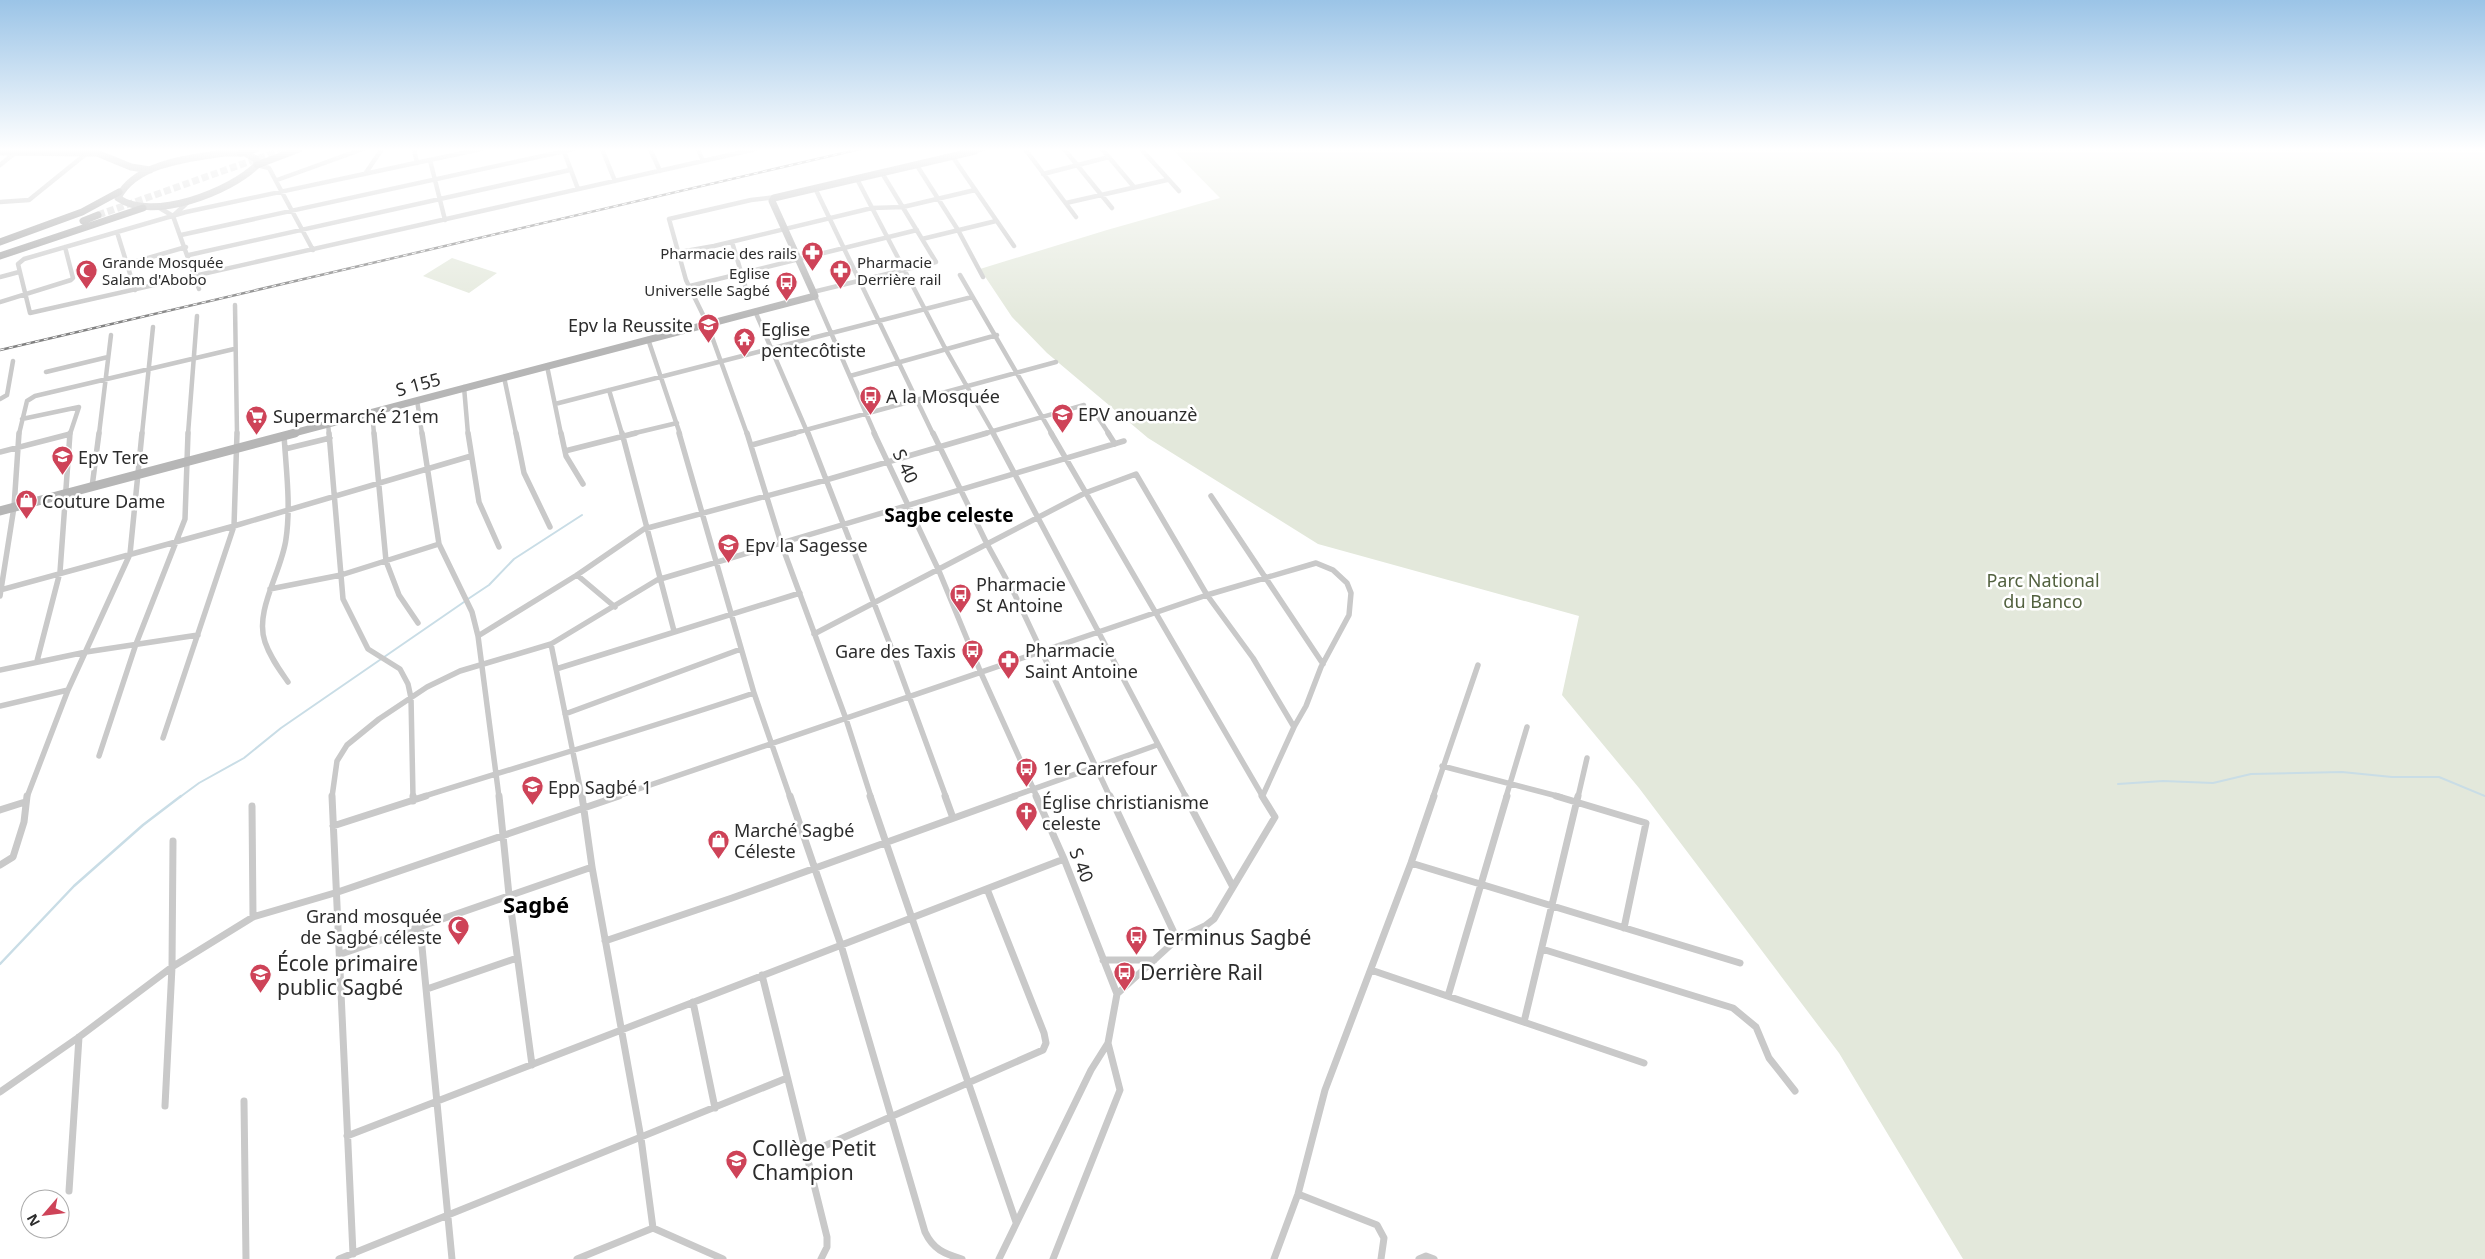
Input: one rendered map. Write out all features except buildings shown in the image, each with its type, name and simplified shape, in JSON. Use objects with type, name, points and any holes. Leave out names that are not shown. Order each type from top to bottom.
[{"type":"main road","points":[[0,242],[90,208]]},
{"type":"main road","points":[[0,256],[89,224],[143,208]]},
{"type":"main road","points":[[0,246],[96,213],[0,250]]},
{"type":"street","points":[[159,208],[173,216],[189,255],[193,276],[199,289]]},
{"type":"street","points":[[173,216],[180,208]]},
{"type":"street","points":[[211,208],[173,216],[24,258],[18,264],[19,272],[32,314],[498,208]]},
{"type":"street","points":[[290,208],[313,250]]},
{"type":"street","points":[[181,235],[306,208]]},
{"type":"street","points":[[189,255],[403,208]]},
{"type":"street","points":[[443,208],[445,220]]},
{"type":"street","points":[[716,208],[669,218],[680,252],[686,280],[707,323],[752,445],[765,496],[846,719],[885,843],[913,918],[1016,1222]]},
{"type":"street","name":"S 40","points":[[775,208],[832,333],[887,462],[939,571],[981,673],[1034,789],[1064,859],[1117,994]]},
{"type":"street","points":[[825,208],[842,249],[1042,652],[1177,939]]},
{"type":"street","points":[[872,208],[926,308],[945,348],[968,386],[1100,633],[1233,887]]},
{"type":"street","points":[[680,252],[880,208]]},
{"type":"street","points":[[814,294],[936,262],[903,208]]},
{"type":"street","points":[[944,208],[983,277]]},
{"type":"street","points":[[987,208],[1014,246]]},
{"type":"street","points":[[1069,208],[1076,217]]},
{"type":"street","points":[[922,239],[996,221]]},
{"type":"street","points":[[690,286],[917,230]]},
{"type":"street","points":[[117,232],[136,290]]},
{"type":"street","points":[[732,242],[747,292]]},
{"type":"street","points":[[0,302],[72,278],[65,247]]},
{"type":"street","points":[[127,264],[186,247]]},
{"type":"street","points":[[0,278],[19,272]]},
{"type":"street","points":[[960,275],[997,335],[1154,613],[1275,817],[1214,919],[1205,926],[1177,939],[1117,994],[1108,1043],[1091,1070],[1016,1222],[1000,1259]]},
{"type":"street","name":"S 155","points":[[0,511],[814,294]]},
{"type":"street","points":[[555,404],[972,297]]},
{"type":"street","points":[[162,738],[234,526],[236,448],[235,306]]},
{"type":"street","points":[[755,311],[806,429],[844,525],[953,818]]},
{"type":"street","points":[[99,756],[136,644],[186,519],[186,461],[197,316]]},
{"type":"street","points":[[0,865],[13,857],[24,822],[25,802],[68,690],[130,554],[152,327]]},
{"type":"street","points":[[92,487],[111,335]]},
{"type":"street","points":[[850,376],[997,335]]},
{"type":"street","points":[[648,339],[677,423],[754,693],[773,743],[841,945],[930,1245],[939,1253],[962,1259]]},
{"type":"street","points":[[0,596],[14,507],[16,448],[27,401],[30,398],[234,349]]},
{"type":"street","points":[[46,372],[108,357]]},
{"type":"street","points":[[0,399],[7,395],[13,361]]},
{"type":"street","points":[[752,445],[1056,362]]},
{"type":"street","points":[[547,366],[565,451],[583,484]]},
{"type":"street","points":[[504,377],[524,472],[550,527]]},
{"type":"street","points":[[464,388],[471,456],[484,515],[499,547]]},
{"type":"street","points":[[609,390],[644,529],[674,631]]},
{"type":"street","points":[[417,400],[426,470],[439,544],[465,597],[478,636],[497,774],[509,895],[532,1065]]},
{"type":"street","points":[[478,636],[577,576],[644,529],[826,480],[1084,405]]},
{"type":"street","points":[[22,419],[77,406],[79,408],[70,434],[60,572],[37,661]]},
{"type":"street","points":[[1092,408],[1115,444]]},
{"type":"street","points":[[372,412],[386,561],[400,595],[418,623]]},
{"type":"street","points":[[328,423],[343,600],[368,649],[400,669],[408,684],[412,698],[413,801]]},
{"type":"street","points":[[565,451],[677,423]]},
{"type":"street","points":[[0,452],[70,434]]},
{"type":"street","points":[[284,435],[288,510],[283,552],[262,616],[264,640],[273,664],[288,682]]},
{"type":"street","points":[[285,449],[330,438]]},
{"type":"street","points":[[353,1254],[341,954],[332,791],[341,753],[365,730],[453,673],[482,666],[551,644],[569,631],[615,607],[658,580],[1124,441]]},
{"type":"street","points":[[1,590],[60,572],[234,526],[471,456]]},
{"type":"street","points":[[814,634],[939,571],[1085,493],[1138,475],[1207,595],[1253,658],[1294,727]]},
{"type":"street","points":[[1212,496],[1264,578],[1323,664]]},
{"type":"street","points":[[270,589],[341,575],[439,544]]},
{"type":"street","points":[[0,1092],[79,1037],[172,967],[253,917],[338,892],[503,834],[908,699],[1207,595],[1316,563],[1341,574],[1351,590],[1354,601],[1340,635],[1323,664],[1301,717],[1294,727],[1263,796]]},
{"type":"street","points":[[577,576],[615,607]]},
{"type":"street","points":[[556,669],[800,593]]},
{"type":"street","points":[[0,670],[86,652],[198,634]]},
{"type":"street","points":[[551,644],[584,808],[592,867],[641,1138],[653,1228]]},
{"type":"street","points":[[565,714],[741,649]]},
{"type":"street","points":[[1274,1259],[1298,1194],[1325,1090],[1411,863],[1442,766],[1478,665]]},
{"type":"street","points":[[0,706],[68,690]]},
{"type":"street","points":[[333,826],[571,750],[675,720],[754,693]]},
{"type":"street","points":[[1448,996],[1527,727]]},
{"type":"street","points":[[605,941],[885,843],[1157,744]]},
{"type":"street","points":[[1524,1022],[1553,907],[1587,758]]},
{"type":"street","points":[[1442,766],[1644,821],[1647,825],[1624,928]]},
{"type":"street","points":[[0,810],[25,802]]},
{"type":"street","points":[[252,806],[253,917]]},
{"type":"street","points":[[165,1106],[172,967],[173,841]]},
{"type":"street","points":[[347,1136],[1064,859]]},
{"type":"street","points":[[1411,863],[1740,963]]},
{"type":"street","points":[[341,954],[592,867]]},
{"type":"street","points":[[806,1154],[891,1115],[1043,1050],[1046,1043],[987,889]]},
{"type":"street","points":[[420,926],[452,1259]]},
{"type":"street","points":[[1542,948],[1733,1008],[1756,1027],[1769,1058],[1795,1092]]},
{"type":"street","points":[[427,989],[518,958]]},
{"type":"street","points":[[1103,960],[1154,960]]},
{"type":"street","points":[[1370,970],[1644,1063]]},
{"type":"street","points":[[762,975],[827,1238],[827,1247],[821,1259]]},
{"type":"street","points":[[693,1002],[715,1108]]},
{"type":"street","points":[[69,1189],[79,1037]]},
{"type":"street","points":[[1052,1259],[1120,1090],[1108,1043]]},
{"type":"street","points":[[339,1259],[787,1078]]},
{"type":"street","points":[[244,1101],[246,1259]]},
{"type":"street","points":[[1298,1194],[1380,1226],[1384,1233],[1381,1259]]},
{"type":"street","points":[[578,1259],[653,1228],[723,1259]]},
{"type":"street","points":[[1420,1259],[1426,1256],[1434,1259]]},
{"type":"green space","name":"Parc National du Banco","points":[[1186,208],[2485,208],[2485,1259],[1963,1259],[1839,1053],[1639,788],[1562,695],[1579,616],[1318,544],[1148,438],[1047,353],[1012,317],[980,269]]},
{"type":"green space","points":[[452,258],[497,273],[469,293],[423,276]]},
{"type":"waterway","points":[[468,599],[489,585],[514,559],[582,515]]},
{"type":"waterway","points":[[180,797],[199,783],[244,758],[281,728],[464,602]]},
{"type":"waterway","points":[[2118,784],[2163,781],[2213,783],[2251,774],[2342,772],[2392,777],[2439,777],[2485,796]]},
{"type":"waterway","points":[[0,964],[74,886],[143,825],[181,796]]},
{"type":"tunnel","points":[[98,215],[119,208]]},
{"type":"railway","points":[[0,350],[609,208]]},
{"type":"place","name":"Pharmacie des rails","points":[[813,272]]},
{"type":"place","name":"Grande Mosquée Salam d'Abobo","points":[[86,290]]},
{"type":"place","name":"Pharmacie Derrière rail","points":[[841,290]]},
{"type":"place","name":"Eglise Universelle Sagbé","points":[[786,301]]},
{"type":"place","name":"Epv la Reussite","points":[[709,344]]},
{"type":"place","name":"Eglise pentecôtiste","points":[[745,358]]},
{"type":"place","name":"A la Mosquée","points":[[870,415]]},
{"type":"place","name":"EPV anouanzè","points":[[1062,433]]},
{"type":"place","name":"Supermarché 21em","points":[[257,435]]},
{"type":"place","name":"Epv Tere","points":[[62,476]]},
{"type":"place","name":"Couture Dame","points":[[26,520]]},
{"type":"place","name":"Epv la Sagesse","points":[[729,564]]},
{"type":"place","name":"Pharmacie St Antoine","points":[[960,613]]},
{"type":"place","name":"Gare des Taxis","points":[[972,670]]},
{"type":"place","name":"Pharmacie Saint Antoine","points":[[1009,679]]},
{"type":"place","name":"1er Carrefour","points":[[1027,787]]},
{"type":"place","name":"Epp Sagbé 1","points":[[532,806]]},
{"type":"place","name":"Église christianisme celeste","points":[[1026,831]]},
{"type":"place","name":"Marché Sagbé Céleste","points":[[718,859]]},
{"type":"place","name":"Grand mosquée de Sagbé céleste","points":[[458,945]]},
{"type":"place","name":"Terminus Sagbé","points":[[1137,956]]},
{"type":"place","name":"Derrière Rail","points":[[1124,991]]},
{"type":"place","name":"École primaire public Sagbé","points":[[261,994]]},
{"type":"place","name":"Collège Petit Champion","points":[[736,1179]]},
{"type":"district","name":"Sagbe celeste","points":[[949,515]]},
{"type":"district","name":"Sagbé","points":[[536,904]]}]
